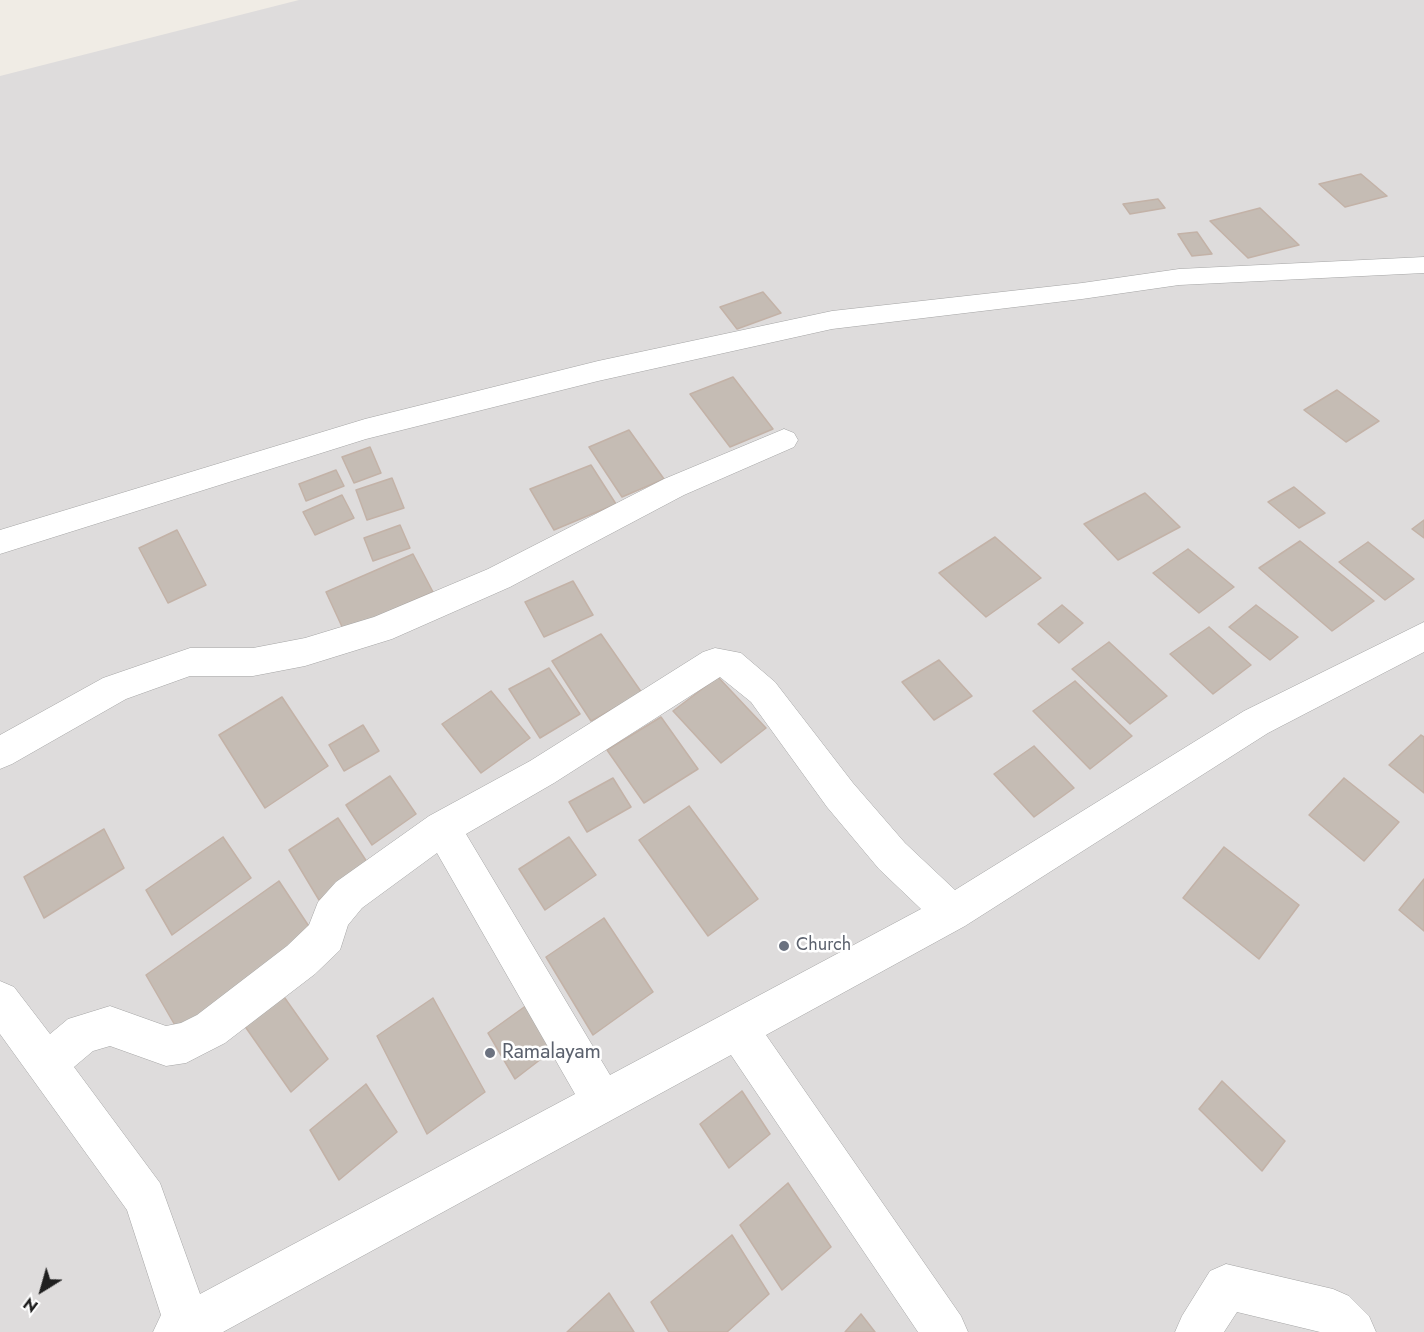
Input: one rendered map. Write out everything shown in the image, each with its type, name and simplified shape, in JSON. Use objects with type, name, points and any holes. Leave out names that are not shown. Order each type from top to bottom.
[{"type":"street","points":[[0,542],[364,429],[598,371],[832,320],[1082,291],[1179,277],[1424,265]]},
{"type":"street","points":[[0,753],[115,688],[190,662],[253,662],[305,652],[381,629],[499,578],[674,487],[784,440]]},
{"type":"street","points":[[0,1001],[145,1198],[182,1329],[952,914],[1256,722],[1424,636]]},
{"type":"street","points":[[47,1064],[82,1034],[110,1026],[166,1046],[186,1043],[211,1029],[301,960],[326,936],[331,915],[349,895],[442,828],[561,760],[673,691],[705,666],[715,662],[729,663],[763,692],[840,795],[892,856],[952,914]]},
{"type":"street","points":[[442,828],[603,1102]]},
{"type":"street","points":[[738,1030],[945,1332]]},
{"type":"street","points":[[1198,1332],[1226,1287],[1333,1312],[1353,1332]]},
{"type":"shaded area","points":[[299,0],[1424,0],[1424,1332],[0,1332],[0,76]]},
{"type":"building","points":[[1361,174],[1387,196],[1345,207],[1319,184]]},
{"type":"building","points":[[1158,199],[1165,208],[1130,214],[1123,204]]},
{"type":"building","points":[[1260,208],[1299,245],[1248,258],[1210,221]]},
{"type":"building","points":[[1197,232],[1212,254],[1192,256],[1178,234]]},
{"type":"building","points":[[763,292],[781,313],[737,329],[720,307]]},
{"type":"building","points":[[733,377],[773,429],[730,447],[690,394]]},
{"type":"building","points":[[1337,390],[1379,421],[1346,442],[1304,410]]},
{"type":"building","points":[[629,430],[664,479],[622,497],[589,447]]},
{"type":"building","points":[[370,447],[381,473],[354,483],[342,457]]},
{"type":"building","points":[[591,465],[616,504],[554,530],[530,489]]},
{"type":"building","points":[[336,470],[344,486],[306,501],[299,484]]},
{"type":"building","points":[[392,478],[404,508],[367,520],[356,490]]},
{"type":"building","points":[[1294,487],[1325,513],[1299,528],[1268,502]]},
{"type":"building","points":[[1145,493],[1180,527],[1118,560],[1084,524]]},
{"type":"building","points":[[342,495],[354,518],[315,535],[303,512]]},
{"type":"building","points":[[1424,520],[1424,538],[1412,529]]},
{"type":"building","points":[[400,525],[410,548],[373,561],[364,538]]},
{"type":"building","points":[[177,530],[206,585],[168,603],[139,548]]},
{"type":"building","points":[[995,537],[1041,578],[986,617],[939,573]]},
{"type":"building","points":[[1300,541],[1374,601],[1332,631],[1259,568]]},
{"type":"building","points":[[1368,542],[1414,579],[1385,600],[1339,562]]},
{"type":"building","points":[[1188,549],[1234,587],[1199,613],[1153,573]]},
{"type":"building","points":[[413,554],[433,592],[344,631],[326,592]]},
{"type":"building","points":[[573,581],[593,615],[544,637],[525,602]]},
{"type":"building","points":[[1062,605],[1083,623],[1059,643],[1038,624]]},
{"type":"building","points":[[1256,605],[1298,637],[1270,660],[1229,627]]},
{"type":"building","points":[[1209,627],[1251,665],[1213,694],[1170,654]]},
{"type":"building","points":[[601,634],[642,693],[591,721],[552,661]]},
{"type":"building","points":[[1109,642],[1167,696],[1130,724],[1072,669]]},
{"type":"building","points":[[939,660],[972,696],[934,720],[902,682]]},
{"type":"building","points":[[549,668],[580,714],[540,738],[509,689]]},
{"type":"building","points":[[718,677],[766,728],[721,763],[673,711]]},
{"type":"building","points":[[1075,681],[1132,736],[1090,769],[1033,711]]},
{"type":"building","points":[[491,691],[530,738],[481,773],[442,724]]},
{"type":"building","points":[[282,697],[328,766],[265,808],[219,735]]},
{"type":"building","points":[[661,717],[698,769],[644,803],[607,750]]},
{"type":"building","points":[[363,725],[379,751],[344,771],[329,745]]},
{"type":"building","points":[[1421,735],[1424,737],[1424,793],[1389,765]]},
{"type":"building","points":[[1034,746],[1074,788],[1034,817],[994,774]]},
{"type":"building","points":[[390,776],[416,814],[372,845],[346,805]]},
{"type":"building","points":[[613,778],[631,807],[587,832],[569,802]]},
{"type":"building","points":[[1344,778],[1399,822],[1364,861],[1309,815]]},
{"type":"building","points":[[689,806],[758,899],[708,936],[639,840]]},
{"type":"building","points":[[338,818],[369,865],[319,900],[289,850]]},
{"type":"building","points":[[104,829],[124,868],[44,918],[24,877]]},
{"type":"building","points":[[223,837],[251,878],[172,935],[146,890]]},
{"type":"building","points":[[569,837],[596,875],[545,910],[519,869]]},
{"type":"building","points":[[1224,847],[1299,905],[1259,959],[1183,898]]},
{"type":"building","points":[[1424,879],[1424,931],[1399,910]]},
{"type":"building","points":[[279,881],[314,934],[180,1034],[146,975]]},
{"type":"building","points":[[604,918],[653,992],[593,1035],[546,957]]},
{"type":"building","points":[[282,994],[328,1059],[291,1092],[244,1025]]},
{"type":"building","points":[[433,998],[485,1092],[427,1134],[377,1036]]},
{"type":"building","points":[[527,1005],[554,1049],[515,1079],[488,1033]]},
{"type":"building","points":[[1222,1081],[1285,1141],[1262,1171],[1199,1109]]},
{"type":"building","points":[[366,1084],[397,1132],[339,1180],[310,1130]]},
{"type":"building","points":[[742,1091],[770,1134],[729,1168],[700,1124]]},
{"type":"building","points":[[788,1183],[831,1247],[782,1290],[740,1225]]},
{"type":"building","points":[[732,1235],[769,1294],[727,1332],[669,1332],[651,1302]]},
{"type":"building","points":[[609,1293],[634,1332],[567,1332]]},
{"type":"building","points":[[861,1314],[875,1332],[845,1332]]},
{"type":"place","name":"Church","points":[[784,946]]},
{"type":"place","name":"Ramalayam","points":[[490,1053]]}]
